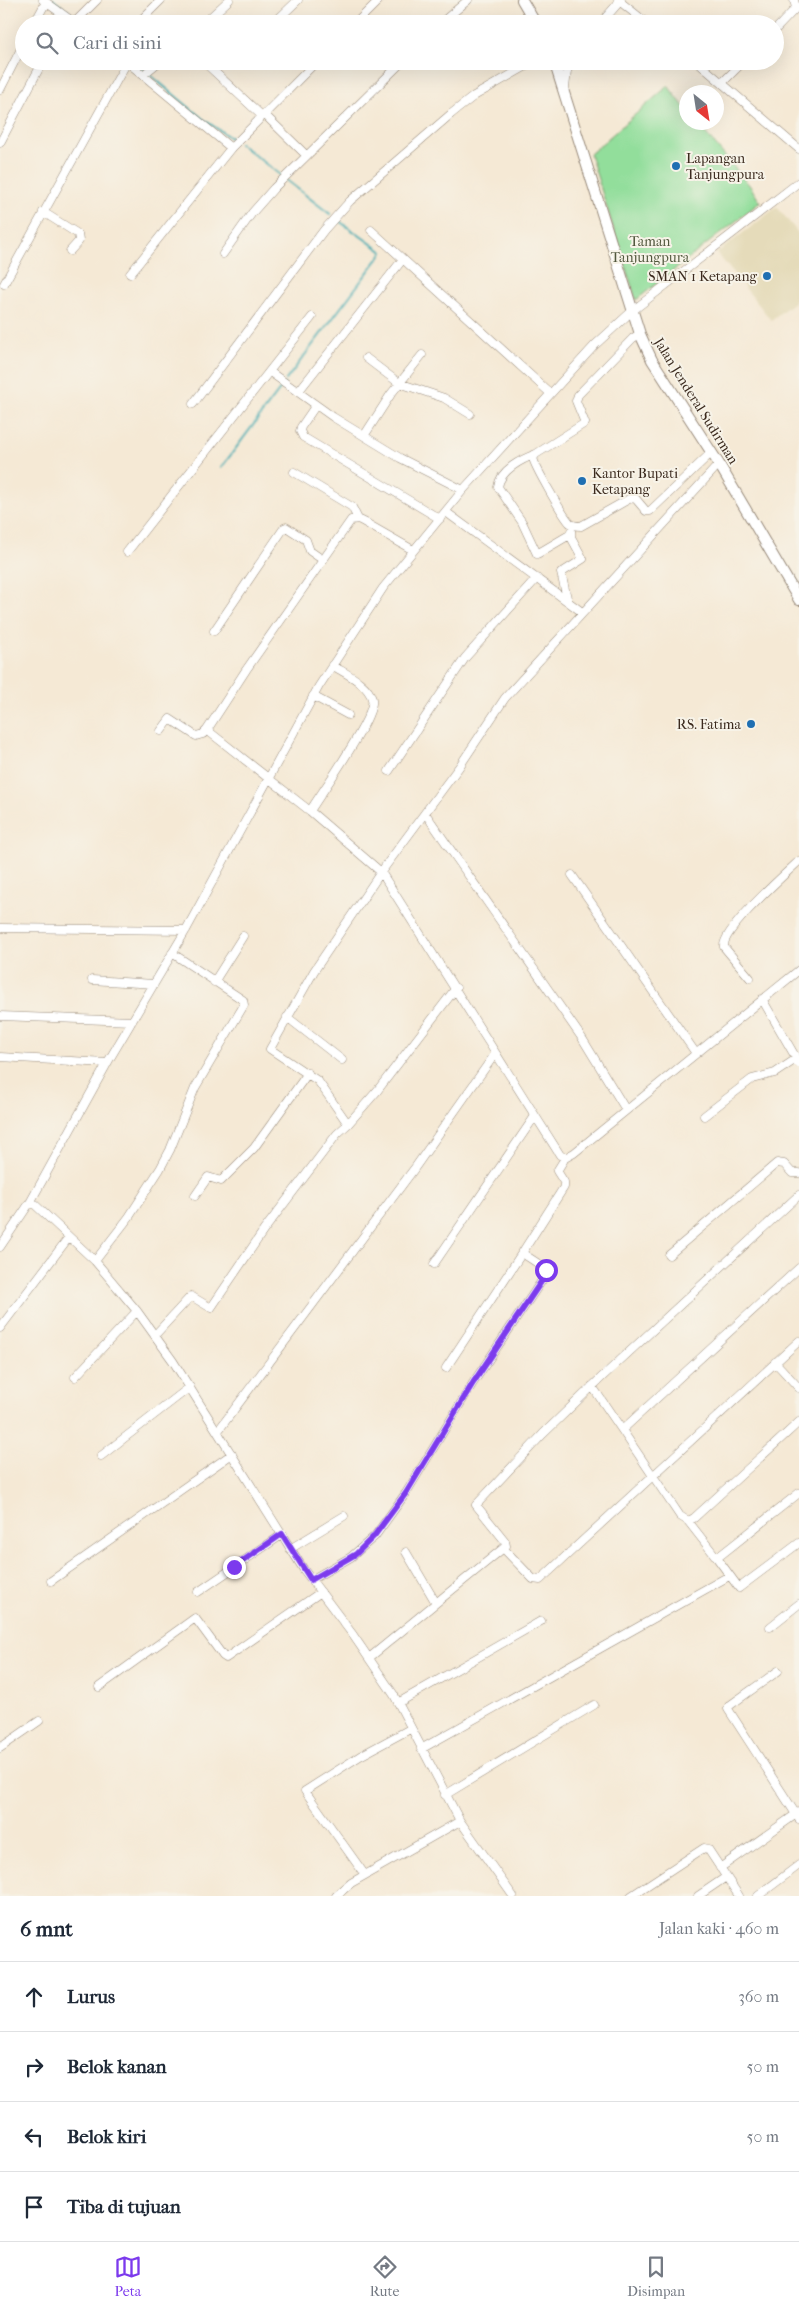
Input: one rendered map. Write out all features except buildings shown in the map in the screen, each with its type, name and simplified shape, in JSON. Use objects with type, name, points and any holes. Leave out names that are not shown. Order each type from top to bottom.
[{"type":"main road","points":[[522,0],[531,15]]},
{"type":"main road","name":"Jalan Jenderal Sudirman","points":[[557,70],[631,312],[640,334],[652,360],[712,452],[797,593]]},
{"type":"street","points":[[79,15],[97,0]]},
{"type":"street","points":[[146,15],[161,0]]},
{"type":"street","points":[[213,15],[229,0]]},
{"type":"street","points":[[282,15],[298,0]]},
{"type":"street","points":[[364,15],[379,0]]},
{"type":"street","points":[[450,15],[468,0]]},
{"type":"street","points":[[608,15],[620,0],[638,15]]},
{"type":"street","points":[[784,21],[796,8],[794,0]]},
{"type":"street","points":[[38,15],[45,1],[62,15]]},
{"type":"street","points":[[0,90],[15,61]]},
{"type":"street","points":[[0,143],[38,70]]},
{"type":"street","points":[[4,284],[123,70]]},
{"type":"street","points":[[137,70],[231,148]]},
{"type":"street","points":[[143,75],[149,70]]},
{"type":"street","points":[[213,70],[306,155]]},
{"type":"street","points":[[130,274],[231,148],[308,70]]},
{"type":"street","points":[[223,254],[252,213],[306,155],[394,70]]},
{"type":"street","points":[[194,404],[312,246],[350,201],[474,96],[519,70]]},
{"type":"street","points":[[564,90],[568,70]]},
{"type":"street","points":[[708,70],[799,149]]},
{"type":"street","points":[[723,82],[735,70]]},
{"type":"street","points":[[0,1247],[31,1202],[107,1063],[186,930],[313,696],[383,588],[463,490],[596,345],[631,312],[799,182]]},
{"type":"street","points":[[43,212],[78,234],[78,241],[70,251]]},
{"type":"street","points":[[370,230],[550,393]]},
{"type":"street","points":[[298,392],[403,259]]},
{"type":"street","points":[[127,552],[312,317]]},
{"type":"street","points":[[570,534],[537,554],[522,522],[498,487],[499,481],[511,467],[521,460],[536,454],[585,423],[576,401],[578,395],[633,338],[640,334]]},
{"type":"street","points":[[364,436],[399,383],[422,355]]},
{"type":"street","points":[[366,358],[399,383],[444,398],[470,414]]},
{"type":"street","points":[[270,372],[364,436],[463,490]]},
{"type":"street","points":[[316,405],[301,427],[300,431],[303,437],[440,519]]},
{"type":"street","points":[[571,524],[581,526],[629,499],[635,498],[646,511],[650,511],[688,472],[712,452]]},
{"type":"street","points":[[536,454],[533,458],[534,462],[571,524],[570,534],[584,559],[561,573],[568,602]]},
{"type":"street","points":[[348,1124],[326,1090],[308,1073],[270,1049],[287,1017],[314,972],[380,872],[459,766],[505,698],[719,464]]},
{"type":"street","points":[[294,472],[352,507],[358,519],[413,550]]},
{"type":"street","points":[[446,512],[582,612]]},
{"type":"street","points":[[161,731],[170,720],[196,736],[203,734],[207,730],[349,522],[358,519]]},
{"type":"street","points":[[214,631],[284,528],[286,527],[306,540],[309,550],[323,560]]},
{"type":"street","points":[[389,770],[465,658],[537,578]]},
{"type":"street","points":[[310,811],[367,722],[373,704],[372,698],[365,688],[332,665]]},
{"type":"street","points":[[313,696],[348,715]]},
{"type":"street","points":[[207,730],[310,811],[380,872],[456,988],[556,1152],[565,1158]]},
{"type":"street","points":[[425,813],[582,1038],[626,1110]]},
{"type":"street","points":[[750,978],[724,947],[724,939],[752,906],[799,861]]},
{"type":"street","points":[[572,876],[696,1052]]},
{"type":"street","points":[[0,928],[186,930]]},
{"type":"street","points":[[214,982],[243,936]]},
{"type":"street","points":[[95,1261],[129,1217],[160,1169],[170,1150],[195,1088],[244,1005],[243,1000],[172,953]]},
{"type":"street","points":[[446,1368],[564,1187],[564,1182],[557,1171],[565,1158],[799,970]]},
{"type":"street","points":[[92,980],[154,984]]},
{"type":"street","points":[[155,1335],[190,1296],[211,1308],[264,1230],[337,1134],[372,1098],[456,988]]},
{"type":"street","points":[[704,1116],[752,1078],[775,1073],[798,1061],[762,999]]},
{"type":"street","points":[[0,1016],[132,1020]]},
{"type":"street","points":[[287,1017],[342,1060]]},
{"type":"street","points":[[218,1431],[414,1169],[495,1054]]},
{"type":"street","points":[[0,1057],[107,1063]]},
{"type":"street","points":[[195,1196],[207,1178],[221,1181],[249,1154],[308,1073]]},
{"type":"street","points":[[434,1264],[534,1116]]},
{"type":"street","points":[[669,1255],[777,1163],[784,1164],[792,1173],[799,1173]]},
{"type":"street","points":[[369,1658],[504,1549],[505,1541],[476,1505],[543,1434],[592,1386],[799,1195]]},
{"type":"street","points":[[31,1202],[95,1261],[155,1335],[218,1431],[290,1549],[369,1658],[398,1703],[420,1749],[460,1821],[513,1896]]},
{"type":"street","points":[[0,1328],[69,1237]]},
{"type":"street","points":[[311,1580],[345,1561],[368,1543],[406,1493],[473,1383],[545,1276],[545,1268],[522,1253]]},
{"type":"street","points":[[622,1430],[799,1268]]},
{"type":"street","points":[[75,1377],[137,1311]]},
{"type":"street","points":[[504,1549],[533,1579],[540,1580],[799,1341]]},
{"type":"street","points":[[775,1362],[799,1388]]},
{"type":"street","points":[[592,1386],[680,1516],[688,1521],[737,1587],[740,1588],[799,1543]]},
{"type":"street","points":[[101,1456],[190,1387]]},
{"type":"street","points":[[688,1521],[694,1518],[799,1422]]},
{"type":"street","points":[[52,1580],[232,1454]]},
{"type":"street","points":[[717,1558],[799,1493]]},
{"type":"street","points":[[290,1549],[344,1516]]},
{"type":"street","points":[[198,1592],[282,1534]]},
{"type":"street","points":[[406,1552],[436,1603]]},
{"type":"street","points":[[420,1749],[729,1576]]},
{"type":"street","points":[[99,1687],[195,1618],[226,1658],[321,1592]]},
{"type":"street","points":[[770,1627],[799,1604]]},
{"type":"street","points":[[398,1703],[541,1621]]},
{"type":"street","points":[[720,1868],[798,1815],[728,1709],[778,1671]]},
{"type":"street","points":[[445,1795],[594,1705]]},
{"type":"street","points":[[0,1748],[39,1721]]},
{"type":"street","points":[[365,1875],[305,1791],[360,1756],[410,1729]]},
{"type":"street","points":[[336,1896],[344,1888],[365,1875],[460,1821]]},
{"type":"street","points":[[631,1896],[704,1848],[708,1849],[739,1896]]},
{"type":"street","points":[[758,1896],[799,1865]]},
{"type":"street","points":[[698,1896],[726,1877]]},
{"type":"shaded area","name":"SMAN 1 Ketapang","points":[[777,207],[799,234],[799,298],[771,320],[717,253]]},
{"type":"green space","name":"Taman Tanjungpura","points":[[668,86],[679,100],[679,130],[703,130],[750,186],[760,202],[636,300],[590,154]]},
{"type":"waterway","points":[[53,0],[73,15]]},
{"type":"waterway","points":[[148,73],[203,119],[235,141]]},
{"type":"waterway","points":[[239,143],[283,177]]},
{"type":"waterway","points":[[286,180],[330,214]]},
{"type":"waterway","points":[[286,380],[383,252],[339,221]]},
{"type":"waterway","points":[[221,468],[284,384]]},
{"type":"place","name":"Lapangan Tanjungpura","points":[[676,166]]},
{"type":"place","name":"SMAN 1 Ketapang","points":[[767,276]]},
{"type":"place","name":"Kantor Bupati Ketapang","points":[[582,481]]},
{"type":"place","name":"RS. Fatima","points":[[751,724]]},
{"type":"route","points":[[234,1567],[282,1534],[311,1580],[356,1554],[368,1543],[386,1522],[406,1493],[473,1383],[545,1276],[546,1270]]}]
